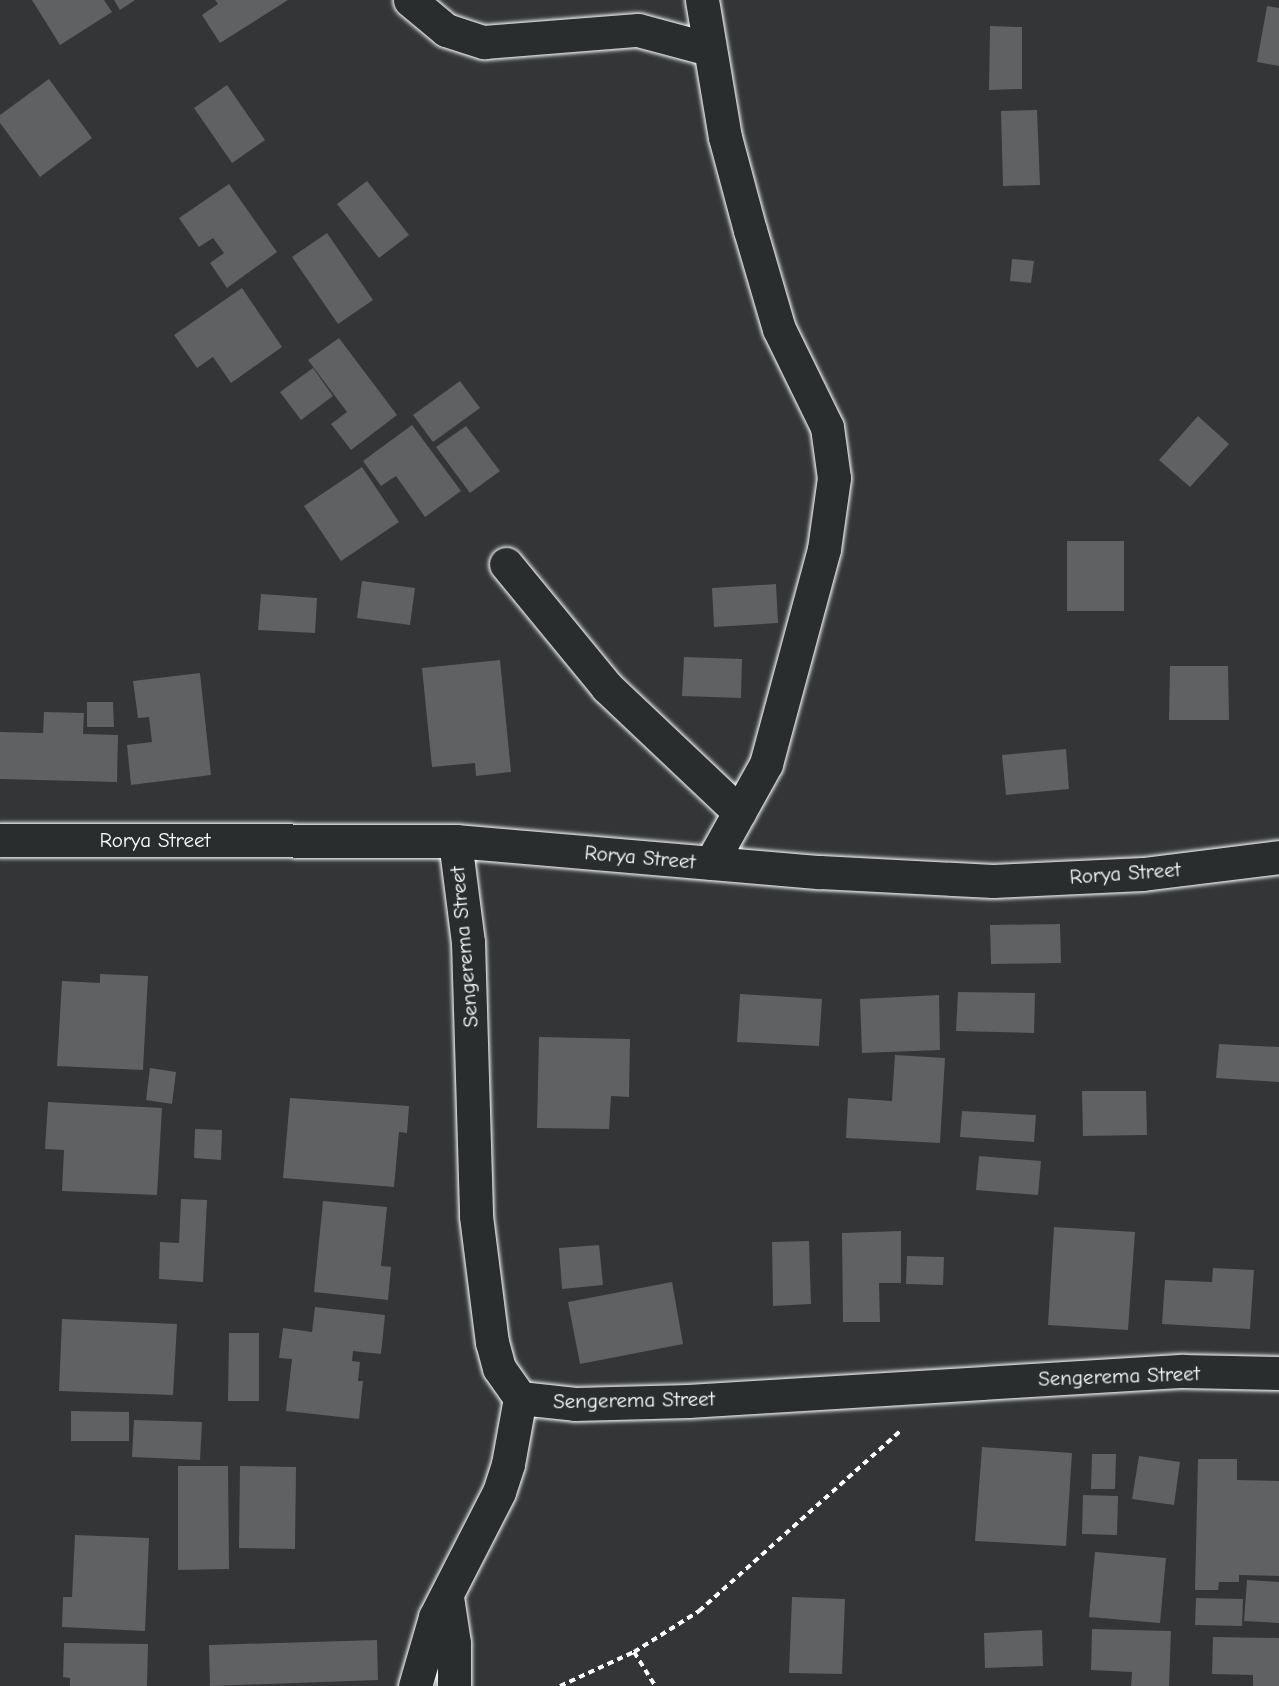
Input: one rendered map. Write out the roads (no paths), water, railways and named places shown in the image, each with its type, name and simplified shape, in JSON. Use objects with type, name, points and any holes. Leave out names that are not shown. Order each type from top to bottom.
[{"type":"street","points":[[410,0],[446,30],[484,42],[638,30],[709,49]]},
{"type":"street","points":[[702,0],[725,136],[775,318],[827,428],[834,478],[824,549],[766,764],[711,863]]},
{"type":"street","points":[[506,564],[607,687],[740,812]]},
{"type":"street","name":"Rorya Street","points":[[0,840],[455,841],[711,863],[993,881],[1143,874],[1279,857]]},
{"type":"street","name":"Sengerema Street","points":[[455,841],[468,942],[476,1216],[492,1342],[499,1368],[520,1398],[575,1404],[688,1401],[1183,1371],[1279,1373]]},
{"type":"street","points":[[416,1686],[425,1642],[499,1492],[508,1464],[520,1398]]},
{"type":"street","points":[[447,1597],[454,1643],[454,1686]]}]
